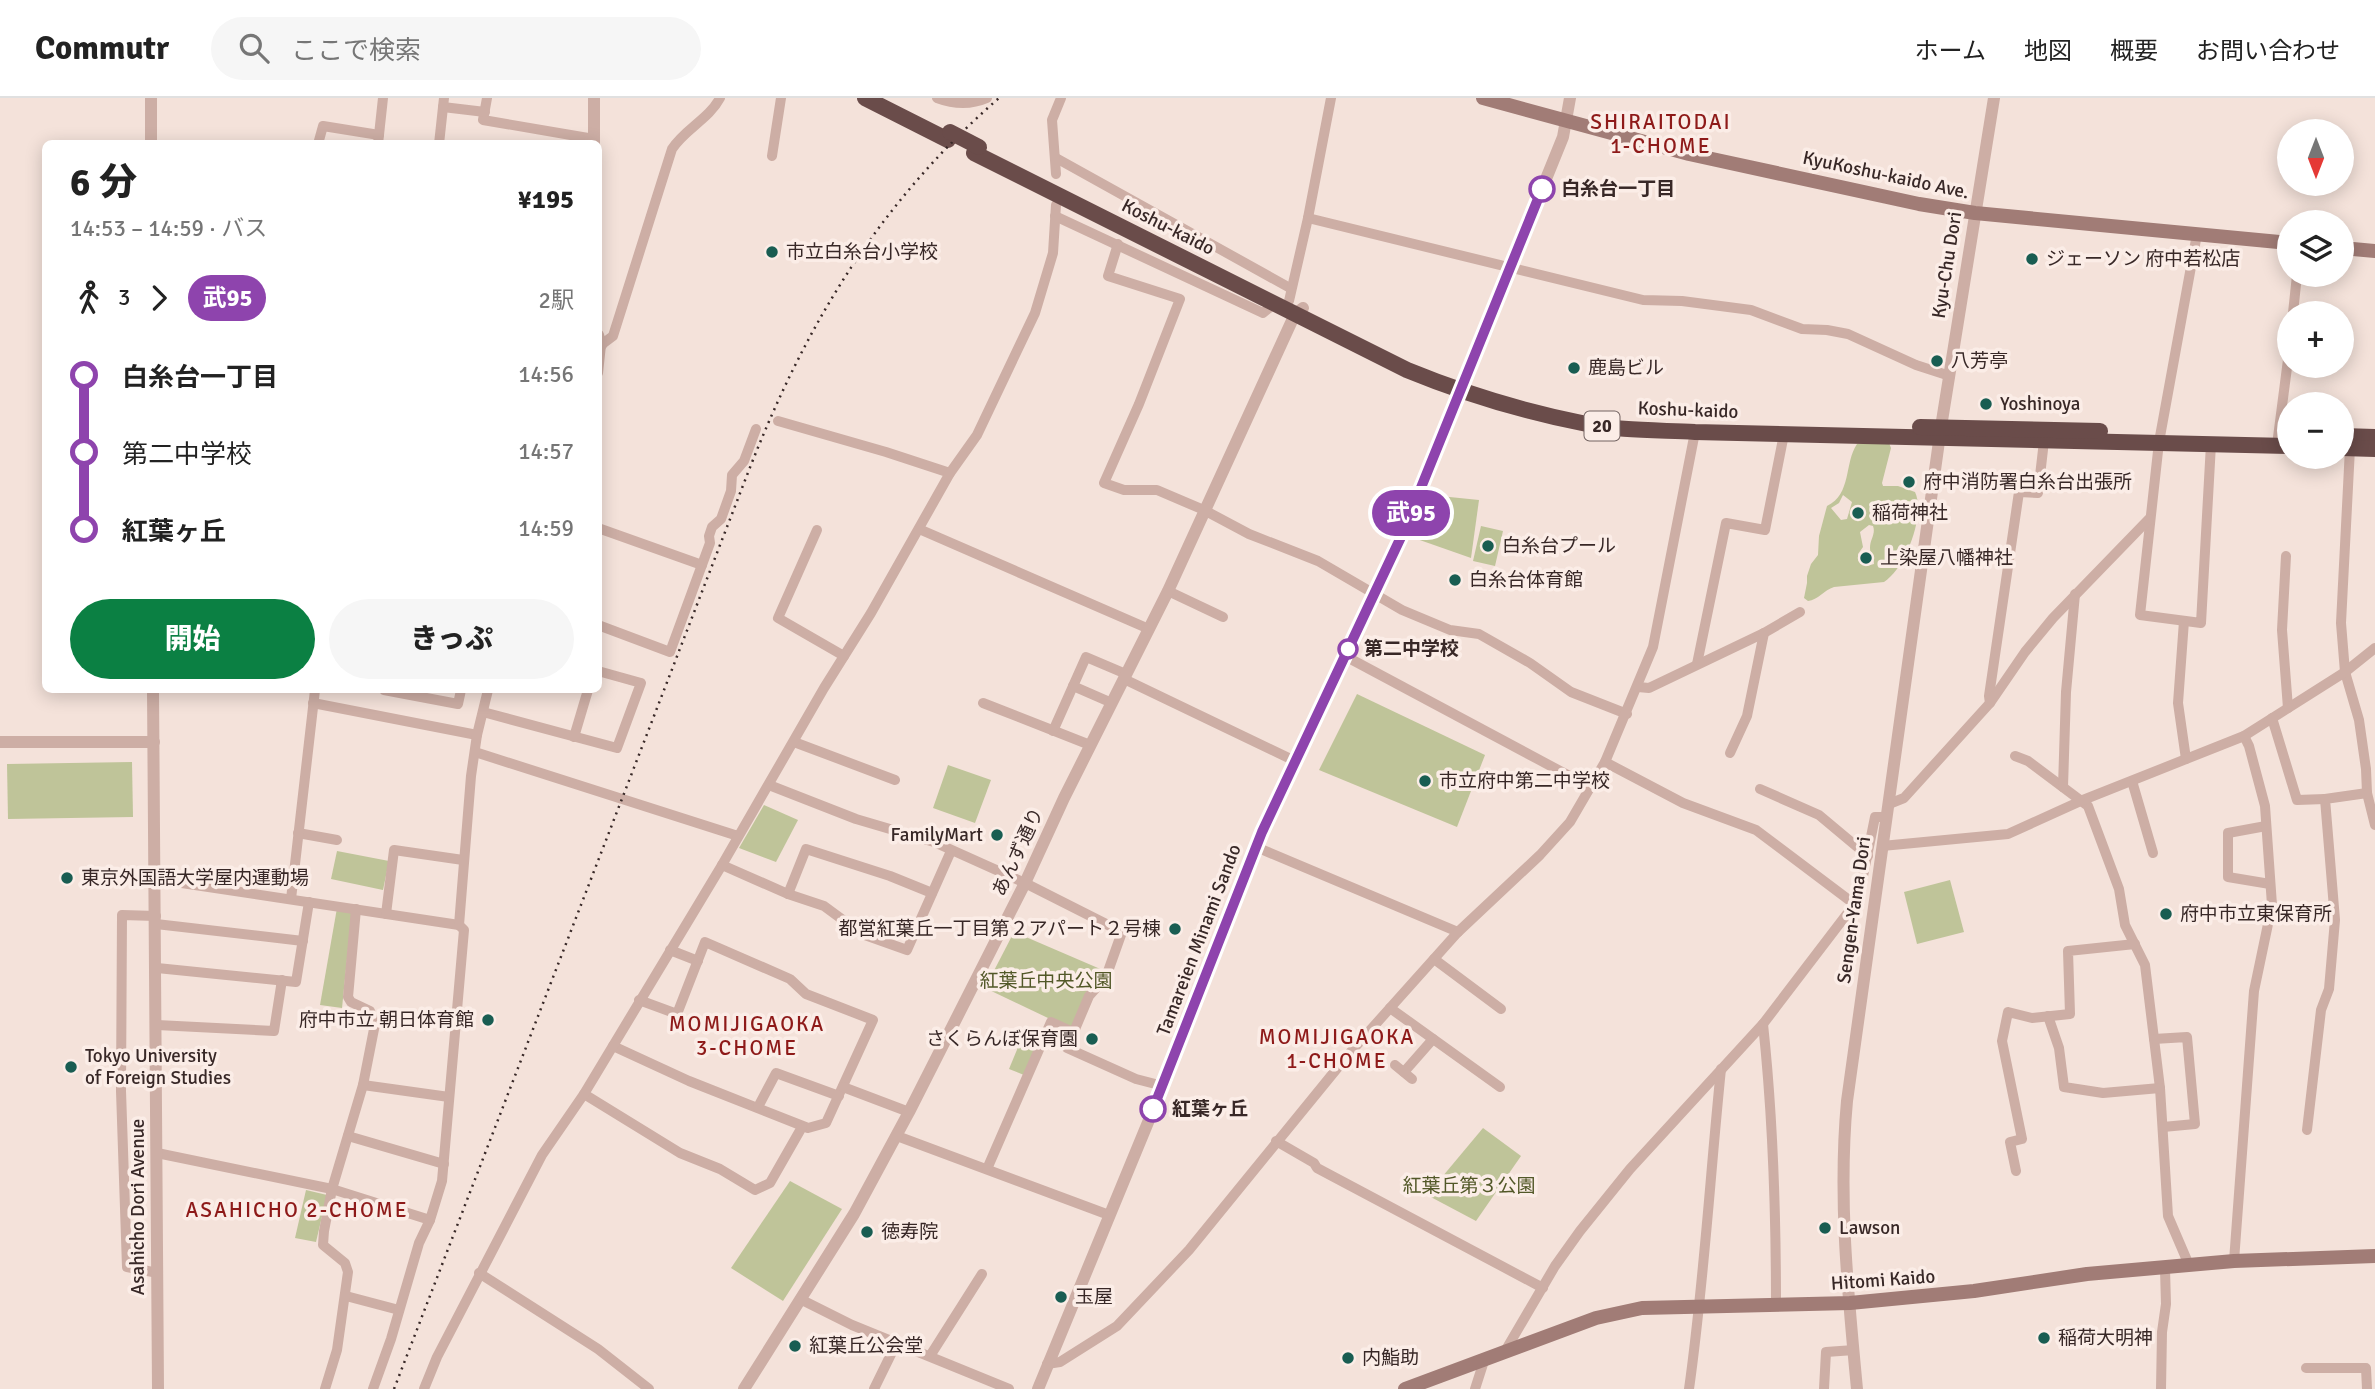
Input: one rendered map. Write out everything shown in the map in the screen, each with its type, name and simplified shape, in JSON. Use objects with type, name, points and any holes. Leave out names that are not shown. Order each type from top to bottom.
[{"type":"highway","name":"Koshu-kaido","points":[[865,98],[949,136],[1461,388],[1583,424],[1634,430],[1695,432],[1940,433],[2044,441],[2160,438],[2211,444],[2277,440]]},
{"type":"highway","name":"Koshu-kaido","points":[[882,98],[949,136]]},
{"type":"highway","name":"Koshu-kaido","points":[[1461,388],[1586,415],[1648,422],[1940,433],[2277,440]]},
{"type":"highway","points":[[2354,442],[2375,437]]},
{"type":"highway","points":[[2354,446],[2375,449]]},
{"type":"main road","name":"KyuKoshu-kaido Ave.","points":[[1483,98],[1689,154],[1919,204],[1975,213],[2277,242]]},
{"type":"main road","points":[[2354,249],[2375,251]]},
{"type":"main road","name":"Hitomi Kaido","points":[[1405,1389],[1621,1311],[1701,1305],[1850,1303],[1974,1291],[2087,1274],[2234,1261],[2375,1256]]},
{"type":"street","points":[[151,98],[151,140]]},
{"type":"street","points":[[319,140],[323,126],[378,139],[383,98]]},
{"type":"street","points":[[487,98],[484,120],[589,140]]},
{"type":"street","points":[[594,98],[594,140]]},
{"type":"street","points":[[602,339],[613,336],[672,149],[678,140],[715,108],[720,98]]},
{"type":"street","points":[[772,156],[781,98]]},
{"type":"street","points":[[937,98],[947,102],[976,103],[987,98]]},
{"type":"street","points":[[1056,174],[1052,120],[1060,98]]},
{"type":"street","points":[[1290,303],[1331,98]]},
{"type":"street","name":"Tamareien Minami Sando","points":[[1038,1389],[1163,1086],[1256,848],[1401,537],[1563,137],[1570,98]]},
{"type":"street","name":"Kyu-Chu Dori","points":[[1940,433],[1994,98]]},
{"type":"street","points":[[439,140],[444,102],[485,112]]},
{"type":"street","points":[[1056,158],[1290,303]]},
{"type":"street","points":[[424,1389],[479,1272],[542,1155],[613,1046],[722,865],[950,473],[977,435],[1035,313],[1053,253],[1056,205]]},
{"type":"street","points":[[1055,216],[1263,313],[1290,303]]},
{"type":"street","points":[[1308,218],[1643,300],[1682,301],[1751,310],[1802,329],[1848,334],[1916,365],[1950,376]]},
{"type":"street","points":[[2197,234],[2160,438],[2140,615],[2200,623],[2211,444]]},
{"type":"street","points":[[1118,244],[1108,275],[1180,299],[1139,404],[1104,483],[1124,490],[1157,490],[1204,510],[1249,534],[1318,561],[1402,610],[1450,631],[1479,634],[1530,663],[1571,692],[1627,714]]},
{"type":"street","name":"あんず通り","points":[[747,1388],[854,1214],[897,1136],[1026,883],[1090,746],[1168,591],[1290,303]]},
{"type":"street","points":[[778,421],[950,473]]},
{"type":"street","points":[[602,626],[670,652],[710,543],[712,527],[720,519],[732,491],[732,475],[744,461],[756,429]]},
{"type":"street","points":[[1047,1364],[1060,1362],[1117,1326],[1189,1250],[1276,1141],[1458,932],[1570,822],[1605,762],[1653,647],[1695,432]]},
{"type":"street","name":"Sengen-Yama Dori","points":[[1857,1389],[1843,1210],[1844,1133],[1940,433]]},
{"type":"street","points":[[1697,664],[1726,523],[1765,530],[1784,434]]},
{"type":"street","points":[[1990,703],[2019,492],[2038,493],[2044,441]]},
{"type":"street","points":[[2344,469],[2341,623],[2345,672],[2362,735],[2367,793],[2375,825]]},
{"type":"street","points":[[1504,1353],[1555,1266],[1580,1231],[1630,1169],[1763,1024],[1813,961],[1853,903],[1862,881],[1875,817],[1904,798],[1990,703],[2025,652],[2075,594],[2150,519]]},
{"type":"street","points":[[602,529],[702,565]]},
{"type":"street","points":[[919,529],[1149,629]]},
{"type":"street","points":[[817,530],[778,618],[844,656]]},
{"type":"street","points":[[2286,556],[2282,630],[2288,708]]},
{"type":"street","points":[[1168,591],[1223,617]]},
{"type":"street","points":[[2063,787],[2066,692],[2075,594]]},
{"type":"street","points":[[1638,687],[1649,688],[1764,633],[1800,612]]},
{"type":"street","points":[[2184,621],[2178,703],[2186,759]]},
{"type":"street","points":[[1730,754],[1747,716],[1764,633]]},
{"type":"street","points":[[1882,846],[2008,834],[2083,800],[2244,736],[2345,672],[2375,648]]},
{"type":"street","points":[[1345,656],[1590,787]]},
{"type":"street","points":[[1053,731],[1086,657],[1295,761]]},
{"type":"street","points":[[483,712],[617,748],[641,683],[602,672]]},
{"type":"street","points":[[1073,686],[1112,703]]},
{"type":"street","name":"Asahicho Dori Avenue","points":[[153,693],[158,1389]]},
{"type":"street","points":[[291,900],[315,693]]},
{"type":"street","points":[[400,693],[458,704],[460,693]]},
{"type":"street","points":[[459,925],[463,860],[477,735],[487,693]]},
{"type":"street","points":[[574,737],[588,693]]},
{"type":"street","points":[[313,703],[477,735]]},
{"type":"street","points":[[983,703],[1090,746]]},
{"type":"street","points":[[2272,718],[2297,800],[2367,793]]},
{"type":"street","points":[[2234,1261],[2254,991],[2272,905],[2265,806],[2244,736]]},
{"type":"street","points":[[0,743],[154,742]]},
{"type":"street","points":[[794,742],[895,780]]},
{"type":"street","points":[[475,752],[738,836]]},
{"type":"street","points":[[2015,756],[2028,761],[2083,800],[2103,842],[2119,889],[2125,925],[2145,965],[2160,1088],[2168,1216],[2189,1265]]},
{"type":"street","points":[[1605,762],[1683,803],[1756,830],[1853,903]]},
{"type":"street","points":[[2132,781],[2154,853]]},
{"type":"street","points":[[769,785],[856,819],[934,842],[1026,883],[1122,932],[1106,977],[1089,996],[1067,1048],[1136,1079],[1163,1086]]},
{"type":"street","points":[[1760,789],[1819,815],[1868,856]]},
{"type":"street","points":[[2307,1130],[2321,1010],[2329,989],[2335,920],[2325,799]]},
{"type":"street","points":[[2266,826],[2228,833],[2228,877],[2270,884]]},
{"type":"street","points":[[298,833],[337,840]]},
{"type":"street","points":[[1256,848],[1458,932]]},
{"type":"street","points":[[788,894],[806,849],[890,876],[932,893]]},
{"type":"street","points":[[386,914],[394,850],[463,860]]},
{"type":"street","points":[[722,865],[788,894],[824,906],[862,934],[906,950],[951,851]]},
{"type":"street","points":[[156,879],[459,925],[464,930],[442,1181],[430,1220],[419,1243],[373,1389]]},
{"type":"street","points":[[157,968],[296,982],[309,902]]},
{"type":"street","points":[[325,1389],[337,1350],[348,1282],[347,1267],[326,1248],[323,1238],[331,1189],[363,1084],[375,1024],[370,1011],[351,1002],[348,997],[356,909]]},
{"type":"street","points":[[158,1273],[127,1267],[121,1091],[122,915],[303,941]]},
{"type":"street","points":[[613,1046],[690,1082],[808,1128],[826,1123],[873,1020],[806,994],[790,979],[705,942],[677,1014],[639,1000]]},
{"type":"street","points":[[2016,1171],[2010,1142],[2022,1139],[2002,1041],[2008,1012],[2032,1018],[2070,1014],[2068,950],[2135,944]]},
{"type":"street","points":[[670,950],[698,961]]},
{"type":"street","points":[[1434,959],[1501,1009]]},
{"type":"street","points":[[157,1025],[274,1031],[282,980]]},
{"type":"street","points":[[1390,1008],[1500,1087]]},
{"type":"street","points":[[2048,1016],[2059,1048],[2064,1087],[2103,1093],[2160,1088]]},
{"type":"street","points":[[986,1169],[1051,1022],[1073,1032]]},
{"type":"street","points":[[1763,1024],[1774,1176],[1776,1305]]},
{"type":"street","points":[[2154,1040],[2187,1037],[2195,1124],[2163,1128]]},
{"type":"street","points":[[1404,1072],[1433,1039]]},
{"type":"street","points":[[1689,1389],[1701,1305],[1721,1069]]},
{"type":"street","points":[[758,1107],[776,1073],[909,1112]]},
{"type":"street","points":[[363,1084],[449,1097]]},
{"type":"street","points":[[584,1094],[680,1153],[720,1169],[754,1190],[770,1182],[803,1127]]},
{"type":"street","points":[[348,1136],[444,1164]]},
{"type":"street","points":[[897,1136],[1109,1215]]},
{"type":"street","points":[[1276,1141],[1314,1163],[1317,1168],[1543,1288]]},
{"type":"street","points":[[157,1153],[331,1189],[430,1220]]},
{"type":"street","points":[[2161,1389],[2162,1332],[2166,1304],[2165,1269]]},
{"type":"street","points":[[479,1272],[598,1349],[649,1389]]},
{"type":"street","points":[[930,1356],[982,1274]]},
{"type":"street","points":[[345,1296],[399,1310]]},
{"type":"street","points":[[800,1299],[852,1325],[1009,1389]]},
{"type":"street","points":[[874,1389],[897,1342]]},
{"type":"street","points":[[1824,1389],[1826,1352],[1854,1350]]},
{"type":"street","points":[[1475,1389],[1484,1361]]},
{"type":"street","points":[[2306,1368],[2366,1368],[2367,1389]]},
{"type":"green space","points":[[1889,443],[1891,448],[1882,483],[1883,486],[1898,486],[1915,492],[1918,514],[1912,541],[1899,566],[1884,582],[1834,587],[1808,601],[1804,598],[1807,576],[1818,555],[1819,536],[1827,506],[1835,501],[1844,486],[1857,444]],"holes":[[[1843,495],[1852,502],[1847,519],[1841,520],[1831,508],[1839,503]],[[1869,525],[1874,529],[1870,548],[1874,564],[1867,566],[1858,560],[1858,554],[1863,547],[1860,532]]]},
{"type":"green space","points":[[1430,495],[1479,500],[1471,558],[1414,538]]},
{"type":"green space","name":"白糸台プール","points":[[1481,526],[1503,531],[1495,566],[1473,561]]},
{"type":"green space","points":[[1357,694],[1485,755],[1457,827],[1319,770]]},
{"type":"green space","points":[[132,762],[133,817],[8,819],[7,764]]},
{"type":"green space","points":[[948,765],[991,780],[975,823],[933,808]]},
{"type":"green space","points":[[764,805],[798,820],[776,862],[739,848]]},
{"type":"green space","points":[[337,851],[389,861],[383,890],[331,879]]},
{"type":"green space","points":[[1950,880],[1964,932],[1917,944],[1904,892]]},
{"type":"green space","points":[[337,908],[352,910],[342,1008],[320,1005]]},
{"type":"green space","name":"紅葉丘中央公園","points":[[1014,932],[1105,971],[1073,1026],[1069,1028],[985,988]]},
{"type":"green space","points":[[1026,1028],[1045,1036],[1024,1075],[1009,1069]]},
{"type":"green space","name":"紅葉丘第３公園","points":[[1483,1128],[1521,1156],[1476,1221],[1427,1195]]},
{"type":"green space","points":[[790,1181],[842,1209],[783,1301],[731,1268]]},
{"type":"green space","points":[[306,1190],[327,1195],[316,1242],[295,1238]]},
{"type":"railway","points":[[394,1389],[771,416],[822,316],[882,223],[956,138],[999,98]]},
{"type":"bus line","name":"武95","points":[[1153,1109],[1262,832],[1401,537],[1542,189]]},
{"type":"place","name":"白糸台一丁目","points":[[1542,189]]},
{"type":"place","name":"市立白糸台小学校","points":[[772,252]]},
{"type":"place","name":"ジェーソン 府中若松店","points":[[2032,259]]},
{"type":"place","name":"八芳亭","points":[[1937,361]]},
{"type":"place","name":"鹿島ビル","points":[[1574,368]]},
{"type":"place","name":"Yoshinoya","points":[[1986,404]]},
{"type":"place","name":"府中消防署白糸台出張所","points":[[1909,482]]},
{"type":"place","name":"稲荷神社","points":[[1858,513]]},
{"type":"place","name":"白糸台プール","points":[[1488,546]]},
{"type":"place","name":"上染屋八幡神社","points":[[1866,558]]},
{"type":"place","name":"白糸台体育館","points":[[1455,580]]},
{"type":"place","name":"第二中学校","points":[[1348,649]]},
{"type":"place","name":"市立府中第二中学校","points":[[1425,781]]},
{"type":"place","name":"FamilyMart","points":[[997,835]]},
{"type":"place","name":"東京外国語大学屋内運動場","points":[[67,878]]},
{"type":"place","name":"府中市立東保育所","points":[[2166,914]]},
{"type":"place","name":"都営紅葉丘一丁目第２アパート２号棟","points":[[1175,929]]},
{"type":"place","name":"府中市立 朝日体育館","points":[[488,1020]]},
{"type":"place","name":"さくらんぼ保育園","points":[[1092,1039]]},
{"type":"place","name":"Tokyo University of Foreign Studies","points":[[71,1067]]},
{"type":"place","name":"紅葉ヶ丘","points":[[1153,1109]]},
{"type":"place","name":"Lawson","points":[[1825,1228]]},
{"type":"place","name":"徳寿院","points":[[867,1232]]},
{"type":"place","name":"玉屋","points":[[1061,1297]]},
{"type":"place","name":"稲荷大明神","points":[[2044,1338]]},
{"type":"place","name":"紅葉丘公会堂","points":[[795,1346]]},
{"type":"place","name":"内鮨助","points":[[1348,1358]]},
{"type":"district","name":"SHIRAITODAI 1-CHOME","points":[[1661,134]]},
{"type":"district","name":"MOMIJIGAOKA 3-CHOME","points":[[747,1036]]},
{"type":"district","name":"MOMIJIGAOKA 1-CHOME","points":[[1337,1049]]},
{"type":"district","name":"ASAHICHO 2-CHOME","points":[[297,1210]]}]
